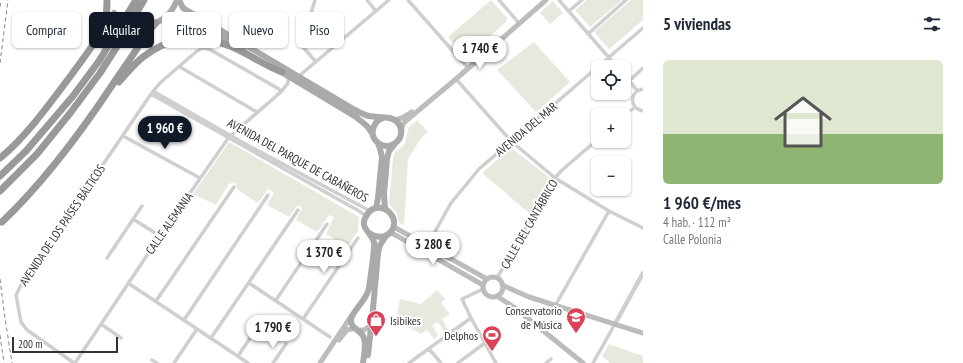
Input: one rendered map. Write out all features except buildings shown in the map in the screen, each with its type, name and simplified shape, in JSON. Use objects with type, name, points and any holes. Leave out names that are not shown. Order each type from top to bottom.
[{"type":"highway","points":[[0,176],[26,151],[73,96],[99,61],[136,0]]},
{"type":"highway","points":[[0,191],[37,154],[72,112],[100,73],[144,0]]},
{"type":"highway","points":[[2,158],[32,125],[87,53],[98,36],[105,20],[107,1]]},
{"type":"highway","points":[[88,121],[147,33],[156,23]]},
{"type":"highway","points":[[2,222],[20,205],[49,171],[116,86],[142,57],[157,47],[169,42],[188,38],[210,40],[229,46],[284,74]]},
{"type":"main road","points":[[171,12],[178,0],[183,8],[363,114],[394,120],[400,126],[401,131]]},
{"type":"main road","points":[[394,120],[409,114],[467,67],[545,0]]},
{"type":"main road","points":[[385,209],[384,194],[387,160],[389,151],[400,138],[403,124],[545,0]]},
{"type":"main road","points":[[107,1],[111,10],[124,22],[140,26],[156,23],[162,20]]},
{"type":"main road","points":[[221,37],[361,120],[372,133],[380,149],[382,156],[378,198],[364,222],[365,228],[374,242],[369,287],[366,296],[320,363]]},
{"type":"main road","points":[[372,133],[374,125],[383,118]]},
{"type":"main road","points":[[378,143],[385,146],[395,144]]},
{"type":"main road","points":[[367,363],[378,253],[380,245],[390,232],[393,218],[392,214],[385,209],[381,208],[370,212]]},
{"type":"main road","points":[[368,233],[379,238],[390,232],[427,246],[487,279]]},
{"type":"main road","points":[[390,232],[483,287],[487,295],[492,297],[497,296],[502,291],[502,285],[497,278],[491,277],[487,279],[484,282],[483,287]]},
{"type":"main road","points":[[502,285],[529,298],[643,333]]},
{"type":"main road","points":[[497,296],[515,308],[583,363]]},
{"type":"main road","points":[[355,312],[351,320],[352,325],[364,338],[365,342],[363,363]]},
{"type":"main road","points":[[324,363],[347,330],[364,330],[372,324]]},
{"type":"street","points":[[314,0],[302,44],[316,62]]},
{"type":"street","points":[[367,0],[376,10]]},
{"type":"street","points":[[299,76],[389,0]]},
{"type":"street","points":[[408,0],[467,67]]},
{"type":"street","points":[[499,0],[518,22]]},
{"type":"street","points":[[559,0],[608,58]]},
{"type":"street","points":[[569,11],[582,0]]},
{"type":"street","points":[[588,34],[626,0]]},
{"type":"street","name":"AVENIDA DEL MAR","points":[[427,246],[451,203],[479,169],[643,28]]},
{"type":"street","name":"AVENIDA DE LOS PAÍSES BÁLTICOS","points":[[74,363],[27,330],[21,322],[16,295],[21,285],[152,93],[160,83],[197,51],[203,48],[209,49],[279,89],[281,92]]},
{"type":"street","points":[[180,67],[257,112]]},
{"type":"street","points":[[631,79],[643,68]]},
{"type":"street","points":[[281,92],[288,83],[288,78],[284,74]]},
{"type":"street","points":[[456,79],[511,141],[555,178],[608,211],[643,228]]},
{"type":"street","points":[[631,83],[637,90]]},
{"type":"street","points":[[643,89],[637,90],[632,98],[635,107],[643,111]]},
{"type":"street","name":"CALLE ALEMANIA","points":[[74,363],[230,136],[281,92]]},
{"type":"street","name":"AVENIDA DEL PARQUE DE CABAÑEROS","points":[[152,93],[370,212]]},
{"type":"street","points":[[631,110],[635,107]]},
{"type":"street","points":[[123,136],[200,178]]},
{"type":"street","name":"AVENIDA DEL PARQUE DE CABAÑEROS","points":[[230,136],[357,209],[370,212]]},
{"type":"street","name":"CALLE DEL CANTÁBRICO","points":[[497,278],[555,178],[591,145]]},
{"type":"street","points":[[156,301],[234,187]]},
{"type":"street","points":[[184,320],[268,195]]},
{"type":"street","points":[[107,258],[142,206]]},
{"type":"street","points":[[211,338],[298,210]]},
{"type":"street","points":[[554,306],[608,211]]},
{"type":"street","points":[[133,219],[160,236]]},
{"type":"street","points":[[276,300],[327,224]]},
{"type":"street","points":[[303,319],[358,238]]},
{"type":"street","points":[[593,363],[643,273]]},
{"type":"street","points":[[128,283],[248,363]]},
{"type":"street","points":[[249,283],[330,337]]},
{"type":"street","points":[[483,287],[462,299],[496,363]]},
{"type":"street","points":[[409,363],[471,318]]},
{"type":"street","points":[[100,324],[121,338]]},
{"type":"street","points":[[238,356],[259,325]]},
{"type":"street","points":[[174,363],[197,329]]},
{"type":"street","points":[[458,363],[485,343]]},
{"type":"street","points":[[273,363],[286,344]]},
{"type":"street","points":[[429,348],[441,363]]},
{"type":"street","points":[[546,363],[551,359]]},
{"type":"street","points":[[152,360],[158,363]]},
{"type":"shaded area","points":[[491,0],[507,18],[506,22],[468,55],[464,54],[448,37]]},
{"type":"shaded area","points":[[587,0],[622,0],[590,27],[575,10]]},
{"type":"shaded area","points":[[631,0],[643,0],[643,20],[609,49],[594,32]]},
{"type":"shaded area","points":[[553,1],[563,13],[550,24],[540,13]]},
{"type":"shaded area","points":[[534,42],[570,82],[536,112],[497,70]]},
{"type":"shaded area","points":[[417,120],[428,132],[421,138],[408,159],[404,226],[399,222],[396,212],[389,204],[393,158],[395,152],[405,143],[409,127]]},
{"type":"shaded area","points":[[229,142],[359,217],[358,231],[347,247],[326,234],[334,217],[329,215],[317,232],[296,220],[302,208],[298,205],[289,217],[267,205],[274,193],[268,189],[258,203],[238,190],[235,182],[229,184],[216,205],[193,194]]},
{"type":"shaded area","points":[[511,148],[550,178],[529,213],[482,173]]},
{"type":"shaded area","points":[[437,290],[445,299],[441,303],[450,314],[442,319],[448,330],[444,332],[438,322],[432,325],[438,336],[434,339],[427,330],[421,334],[396,321],[400,299],[421,304]]},
{"type":"shaded area","points":[[609,344],[643,356],[643,363],[610,363],[602,356]]},
{"type":"railway","points":[[0,7],[1,0]]},
{"type":"railway","points":[[0,63],[8,0]]},
{"type":"railway","points":[[0,279],[12,363]]},
{"type":"railway","points":[[0,335],[4,363]]},
{"type":"place","name":"Conservatorio de Música","points":[[576,334]]},
{"type":"place","name":"Isibikes","points":[[376,337]]},
{"type":"place","name":"Delphos","points":[[492,352]]}]
